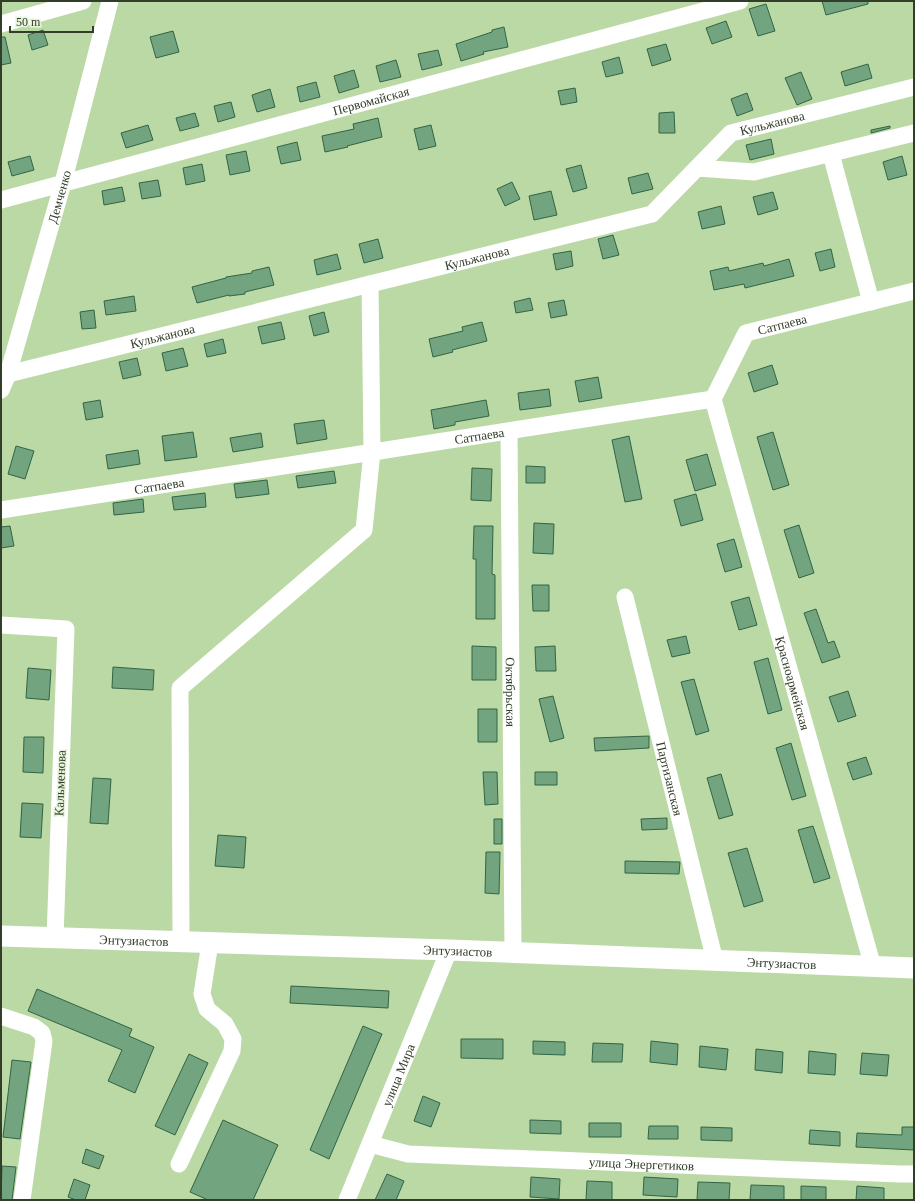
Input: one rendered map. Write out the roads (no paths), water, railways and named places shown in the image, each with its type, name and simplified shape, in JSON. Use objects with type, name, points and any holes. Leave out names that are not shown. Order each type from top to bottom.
[{"type":"main road","name":"Энтузиастов","points":[[1,936],[513,952],[914,968]]},
{"type":"street","points":[[1,24],[84,1]]},
{"type":"street","name":"Демченко","points":[[1,390],[8,374],[63,183],[110,1]]},
{"type":"street","name":"Первомайская","points":[[1,200],[740,1]]},
{"type":"street","name":"Кульжанова","points":[[8,374],[652,214],[732,133],[914,87]]},
{"type":"street","points":[[697,168],[754,172],[914,134]]},
{"type":"street","points":[[831,154],[871,302]]},
{"type":"street","points":[[181,942],[180,688],[364,530],[372,452],[370,284]]},
{"type":"street","name":"Сатпаева","points":[[1,510],[713,399],[746,333],[914,291]]},
{"type":"street","name":"Красноармейская","points":[[713,399],[874,967]]},
{"type":"street","name":"Октябрьская","points":[[509,431],[513,952]]},
{"type":"street","name":"Партизанская","points":[[625,597],[715,961]]},
{"type":"street","name":"Кальменова","points":[[1,625],[66,629],[55,938]]},
{"type":"street","points":[[179,1164],[232,1051],[233,1039],[225,1024],[207,1009],[202,994],[210,943]]},
{"type":"street","name":"улица Мира","points":[[347,1200],[449,950]]},
{"type":"street","points":[[1,1016],[34,1027],[42,1033],[44,1041],[22,1200]]},
{"type":"street","name":"улица Энергетиков","points":[[370,1144],[408,1154],[914,1174]]}]
